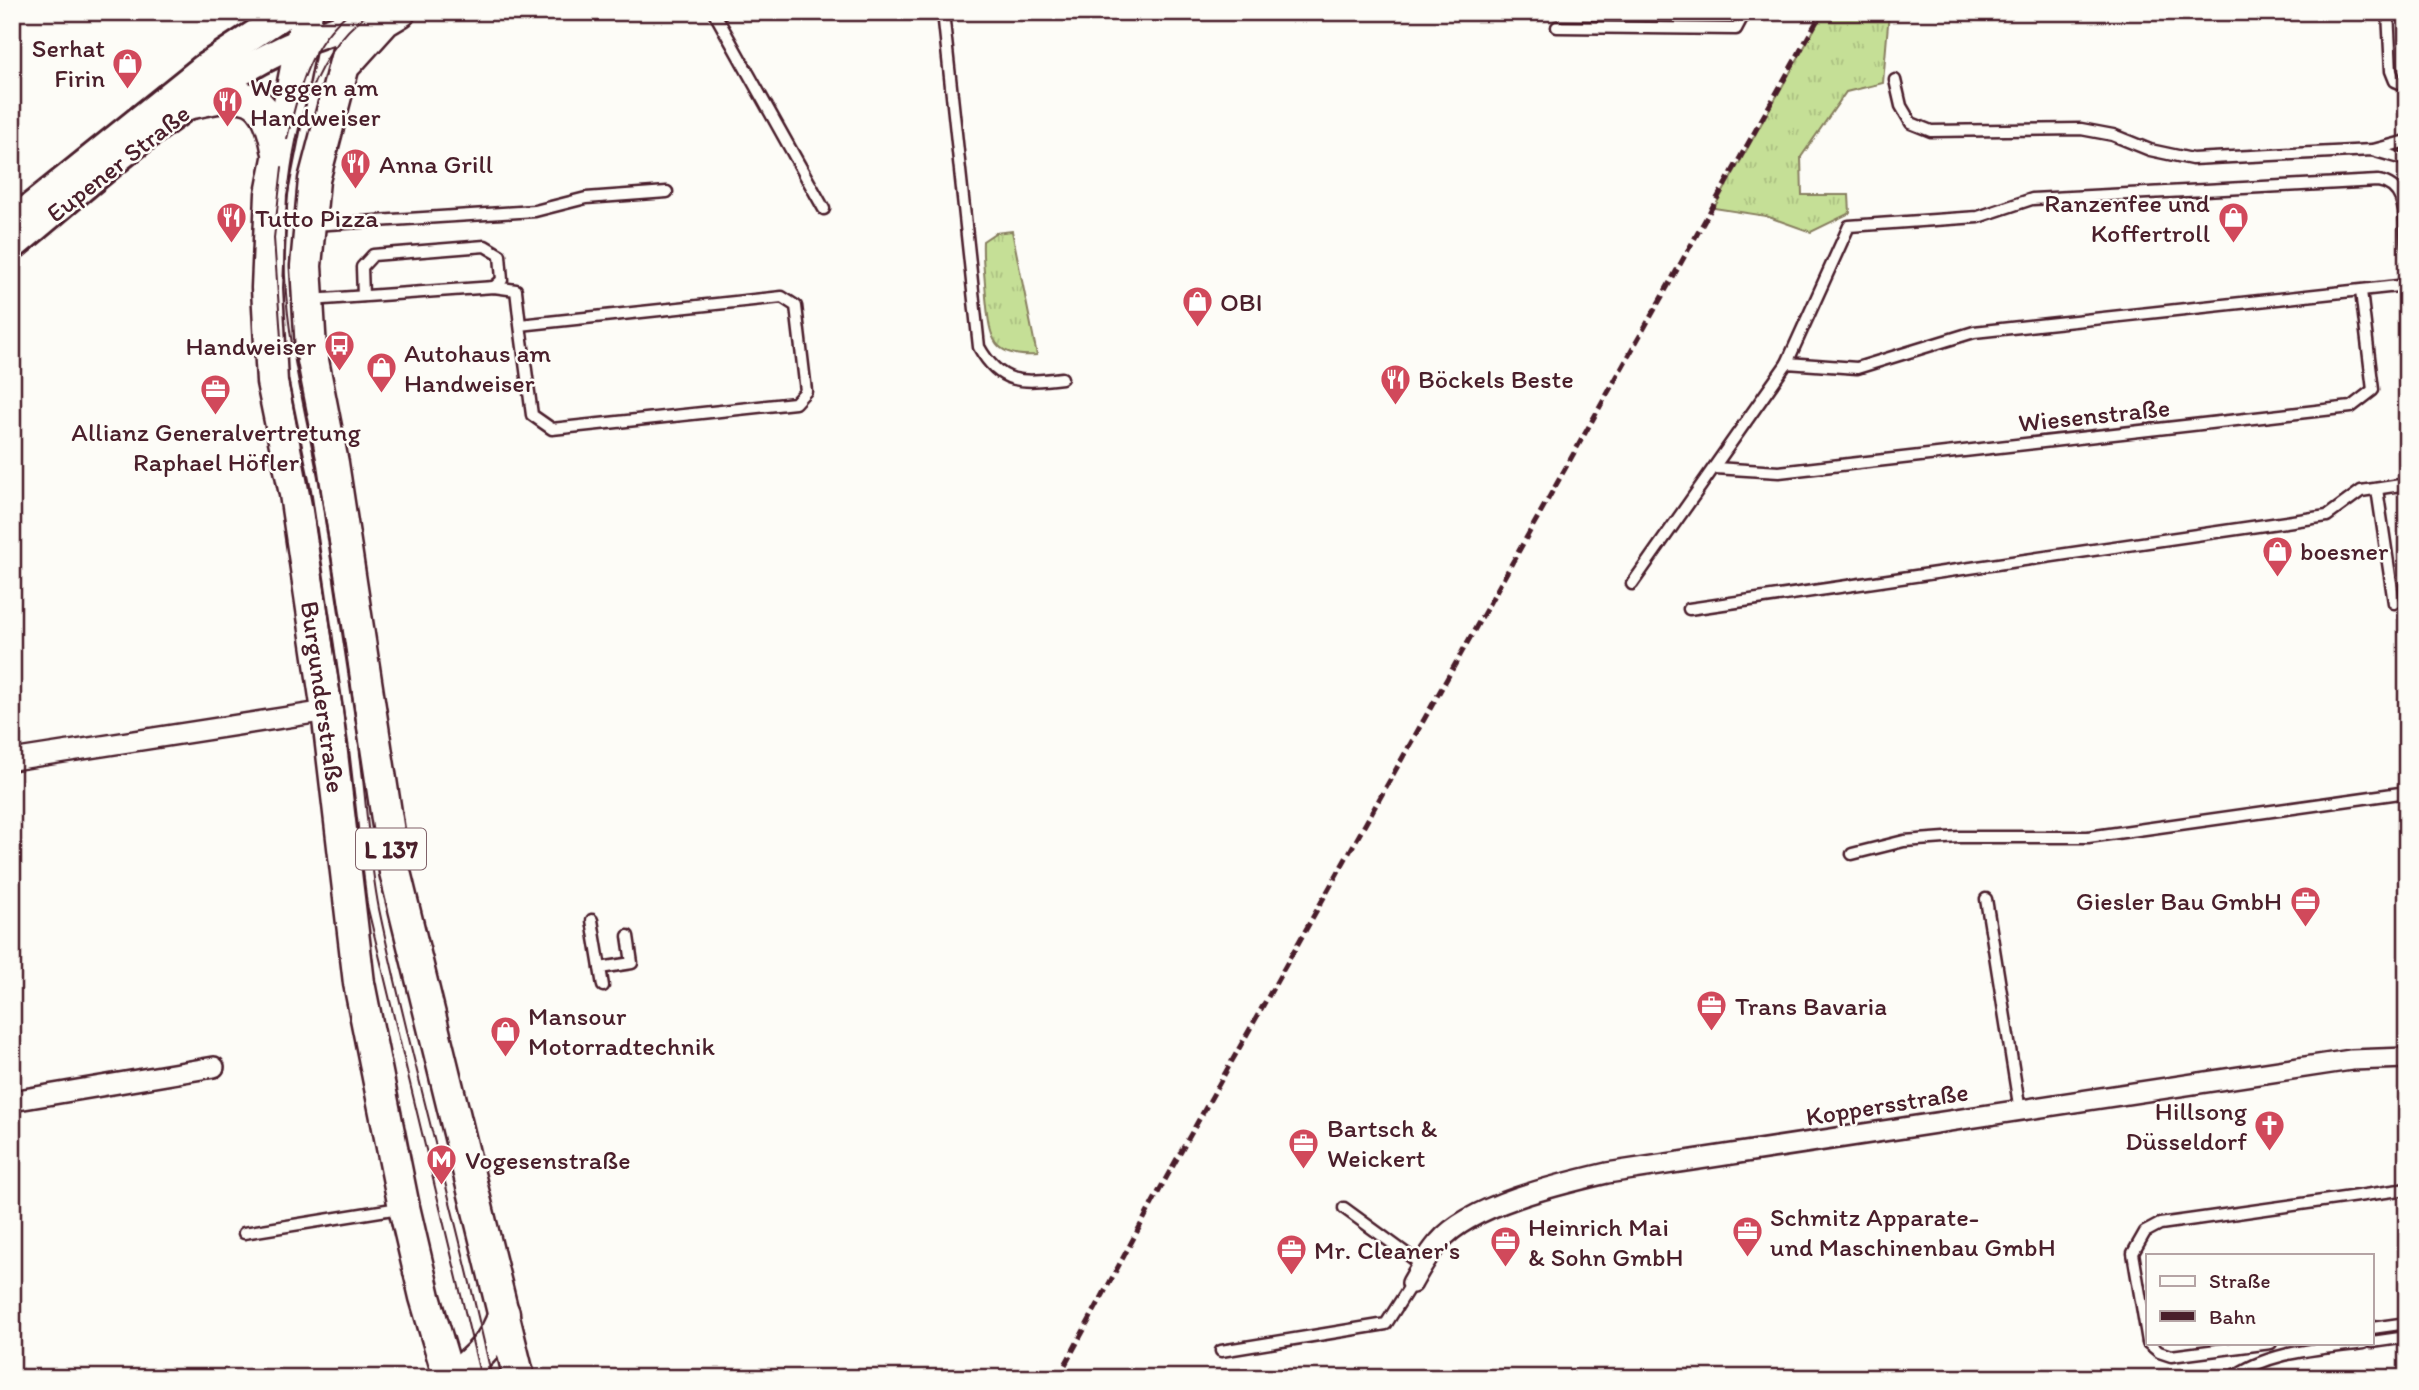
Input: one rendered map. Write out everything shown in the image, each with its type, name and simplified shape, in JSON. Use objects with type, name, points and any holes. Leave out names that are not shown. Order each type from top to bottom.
[{"type":"main road","name":"Eupener Straße","points":[[12,222],[206,66],[288,12]]},
{"type":"main road","name":"Burgunderstraße","points":[[306,12],[277,152],[267,239],[268,340],[327,711],[359,983],[404,1207],[425,1297],[451,1378]]},
{"type":"main road","name":"Eupener Straße","points":[[12,247],[193,103],[243,71],[353,17],[386,12]]},
{"type":"main road","points":[[341,71],[385,21],[400,12]]},
{"type":"main road","name":"Burgunderstraße","points":[[353,17],[314,180],[306,301],[311,350],[333,463],[395,872],[504,1313]]},
{"type":"main road","name":"L 137","points":[[193,103],[234,94],[250,100],[264,109],[272,125],[277,152]]},
{"type":"main road","points":[[451,1378],[486,1349],[498,1334],[504,1313]]},
{"type":"main road","name":"L 137","points":[[504,1313],[519,1378]]},
{"type":"street","points":[[12,760],[327,711]]},
{"type":"street","name":"Koppersstraße","points":[[1412,1283],[1440,1240],[1466,1220],[1558,1184],[1607,1173],[2351,1060],[2407,1058]]},
{"type":"street","points":[[12,1101],[214,1067]]},
{"type":"lane","points":[[714,12],[824,209]]},
{"type":"lane","points":[[943,12],[979,347],[990,366],[1004,376],[1029,383],[1062,378]]},
{"type":"lane","points":[[1557,27],[1736,29],[1745,12]]},
{"type":"lane","points":[[2388,12],[2391,71],[2395,81],[2407,86]]},
{"type":"lane","points":[[1895,80],[1901,106],[1911,123],[1931,131],[2081,129],[2113,135],[2150,150],[2192,159],[2372,150],[2407,141]]},
{"type":"lane","points":[[2372,150],[2407,160]]},
{"type":"lane","points":[[1632,584],[1787,363],[1849,226],[1978,218],[2032,199],[2378,181],[2396,188],[2404,196],[2407,246]]},
{"type":"lane","points":[[309,225],[535,211],[586,198],[667,192]]},
{"type":"lane","points":[[363,296],[362,267],[373,255],[485,246],[499,255],[502,280],[494,288]]},
{"type":"lane","points":[[1787,363],[1857,368],[1974,332],[2407,285]]},
{"type":"lane","points":[[306,301],[494,288],[516,290],[520,325],[532,415],[552,429],[795,403],[806,391],[796,306],[782,297],[520,325]]},
{"type":"lane","name":"Wiesenstraße","points":[[1715,468],[1779,472],[2351,407],[2373,390],[2361,291]]},
{"type":"lane","points":[[1689,609],[2327,516],[2361,491],[2407,484]]},
{"type":"lane","points":[[2377,489],[2394,603]]},
{"type":"lane","points":[[1852,854],[1904,841],[1959,837],[2088,838],[2407,792]]},
{"type":"lane","points":[[1986,899],[2020,1111]]},
{"type":"lane","points":[[592,920],[603,986]]},
{"type":"lane","points":[[600,968],[632,963],[628,936]]},
{"type":"lane","points":[[2146,1330],[2133,1252],[2145,1232],[2160,1224],[2407,1189]]},
{"type":"lane","points":[[244,1233],[404,1207]]},
{"type":"lane","points":[[1344,1208],[1422,1265]]},
{"type":"lane","points":[[1221,1350],[1386,1324],[1412,1283]]},
{"type":"lane","points":[[2374,1328],[2407,1322]]},
{"type":"lane","points":[[2374,1342],[2407,1337]]},
{"type":"lane","points":[[2150,1344],[2159,1352],[2171,1356],[2263,1344]]},
{"type":"lane","points":[[2232,1378],[2242,1370],[2282,1356],[2358,1344]]},
{"type":"green space","points":[[1824,12],[1889,12],[1883,83],[1846,92],[1801,157],[1802,195],[1849,195],[1850,213],[1811,232],[1766,216],[1714,208]]},
{"type":"green space","points":[[1012,231],[1037,355],[1010,353],[1001,348],[995,342],[989,323],[983,241],[995,233]]},
{"type":"tram line","points":[[287,139],[301,86],[315,53],[324,38],[350,12]]},
{"type":"tram line","points":[[370,12],[347,32],[328,57],[303,113],[295,143],[287,206],[287,308],[344,638],[379,909],[492,1378]]},
{"type":"tram line","points":[[281,338],[274,238],[282,167]]},
{"type":"tram line","points":[[288,379],[313,510],[349,749],[367,905],[481,1378]]},
{"type":"railway","points":[[1058,1378],[1165,1180],[1822,12]]},
{"type":"place","name":"Serhat Firin","points":[[128,90]]},
{"type":"place","name":"Weggen am Handweiser","points":[[227,129]]},
{"type":"place","name":"Anna Grill","points":[[356,191]]},
{"type":"place","name":"Tutto Pizza","points":[[232,245]]},
{"type":"place","name":"Ranzenfee und Koffertroll","points":[[2233,245]]},
{"type":"place","name":"OBI","points":[[1197,329]]},
{"type":"place","name":"Handweiser","points":[[339,373]]},
{"type":"place","name":"Autohaus am Handweiser","points":[[381,395]]},
{"type":"place","name":"Böckels Beste","points":[[1395,406]]},
{"type":"place","name":"Allianz Generalvertretung Raphael Höfler","points":[[216,416]]},
{"type":"place","name":"boesner","points":[[2277,578]]},
{"type":"place","name":"Giesler Bau GmbH","points":[[2305,928]]},
{"type":"place","name":"Trans Bavaria","points":[[1712,1033]]},
{"type":"place","name":"Mansour Motorradtechnik","points":[[505,1058]]},
{"type":"place","name":"Hillsong Düsseldorf","points":[[2270,1153]]},
{"type":"place","name":"Bartsch & Weickert","points":[[1304,1170]]},
{"type":"place","name":"Vogesenstraße","points":[[442,1187]]},
{"type":"place","name":"Schmitz Apparate- und Maschinenbau GmbH","points":[[1747,1259]]},
{"type":"place","name":"Heinrich Mai & Sohn GmbH","points":[[1505,1269]]},
{"type":"place","name":"Mr. Cleaner's","points":[[1291,1277]]}]
